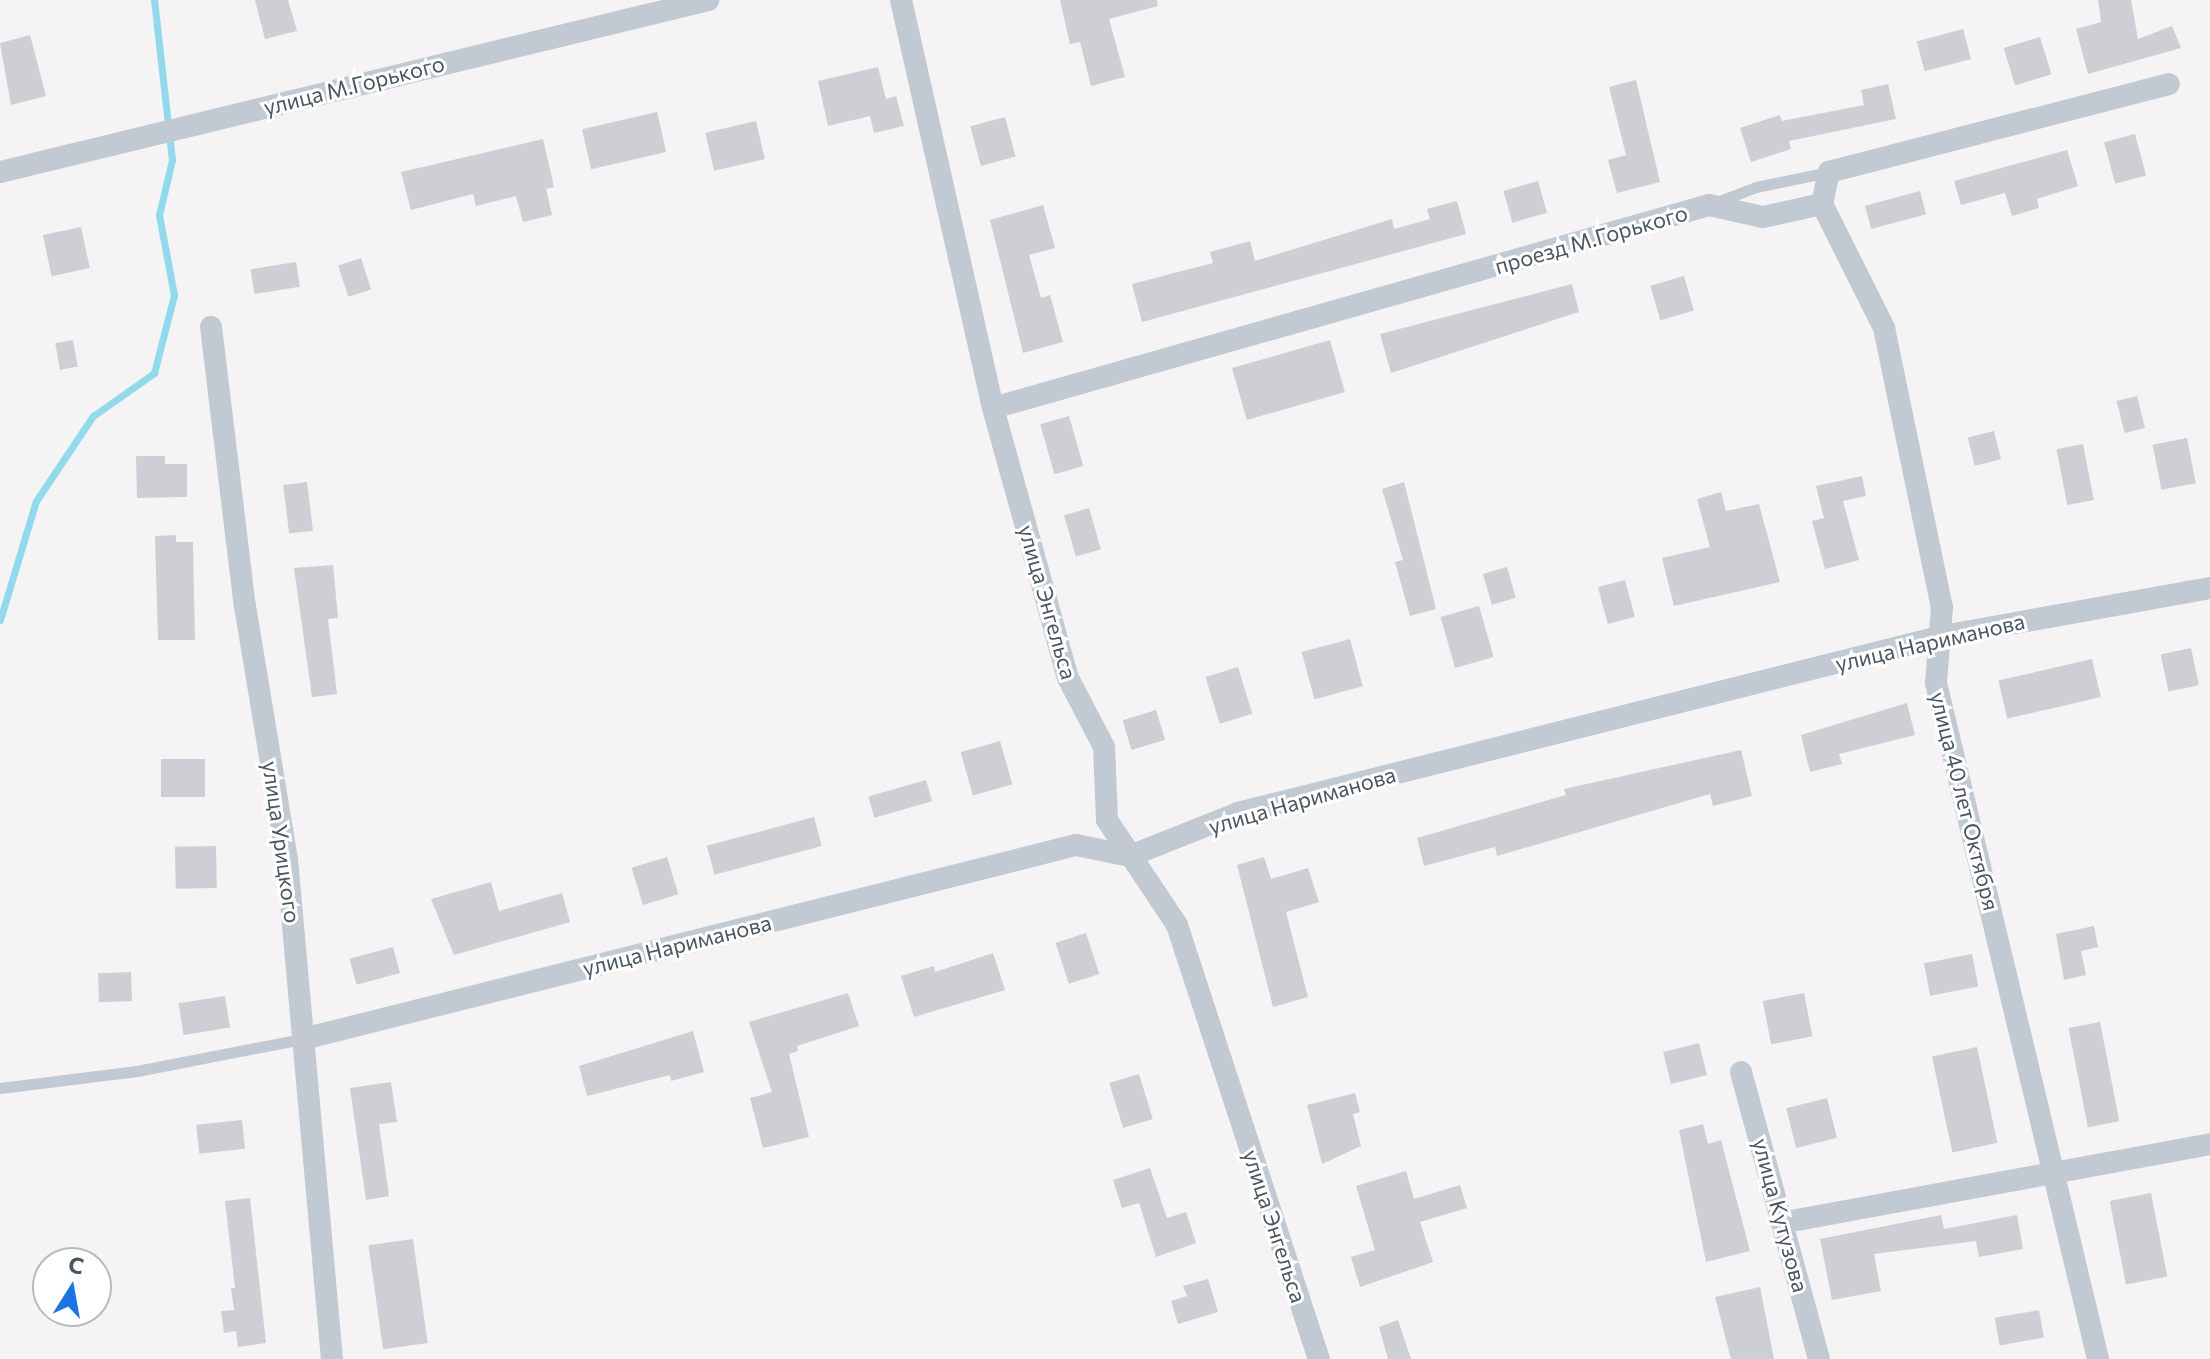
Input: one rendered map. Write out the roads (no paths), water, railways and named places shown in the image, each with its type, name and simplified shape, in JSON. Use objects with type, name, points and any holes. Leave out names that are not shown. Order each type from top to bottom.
[{"type":"street","name":"улица М.Горького","points":[[0,172],[708,0]]},
{"type":"street","name":"улица Энгельса","points":[[901,0],[993,408],[1068,678],[1104,747],[1107,820],[1177,925],[1319,1359]]},
{"type":"street","points":[[1822,204],[1829,172],[2169,84]]},
{"type":"street","name":"проезд М.Горького","points":[[993,408],[1709,205],[1763,217],[1822,204]]},
{"type":"street","name":"улица 40 лет Октября","points":[[1822,204],[1884,328],[1942,607],[1943,636],[1936,683],[2098,1359]]},
{"type":"street","name":"улица Урицкого","points":[[211,327],[245,606],[287,859],[307,1038],[332,1359]]},
{"type":"street","name":"улица Нариманова","points":[[307,1038],[1076,845],[1130,856],[1238,813],[1943,636],[2210,588]]},
{"type":"street","name":"улица Кутузова","points":[[1741,1072],[1786,1222],[1819,1359]]},
{"type":"street","points":[[1786,1222],[2055,1170],[2210,1144]]},
{"type":"lane","points":[[1709,205],[1756,187],[1829,172]]},
{"type":"lane","points":[[0,1088],[137,1071],[307,1038]]},
{"type":"waterway","points":[[0,620],[36,501],[93,416],[154,373],[174,295],[159,215],[172,160],[154,0]]}]
